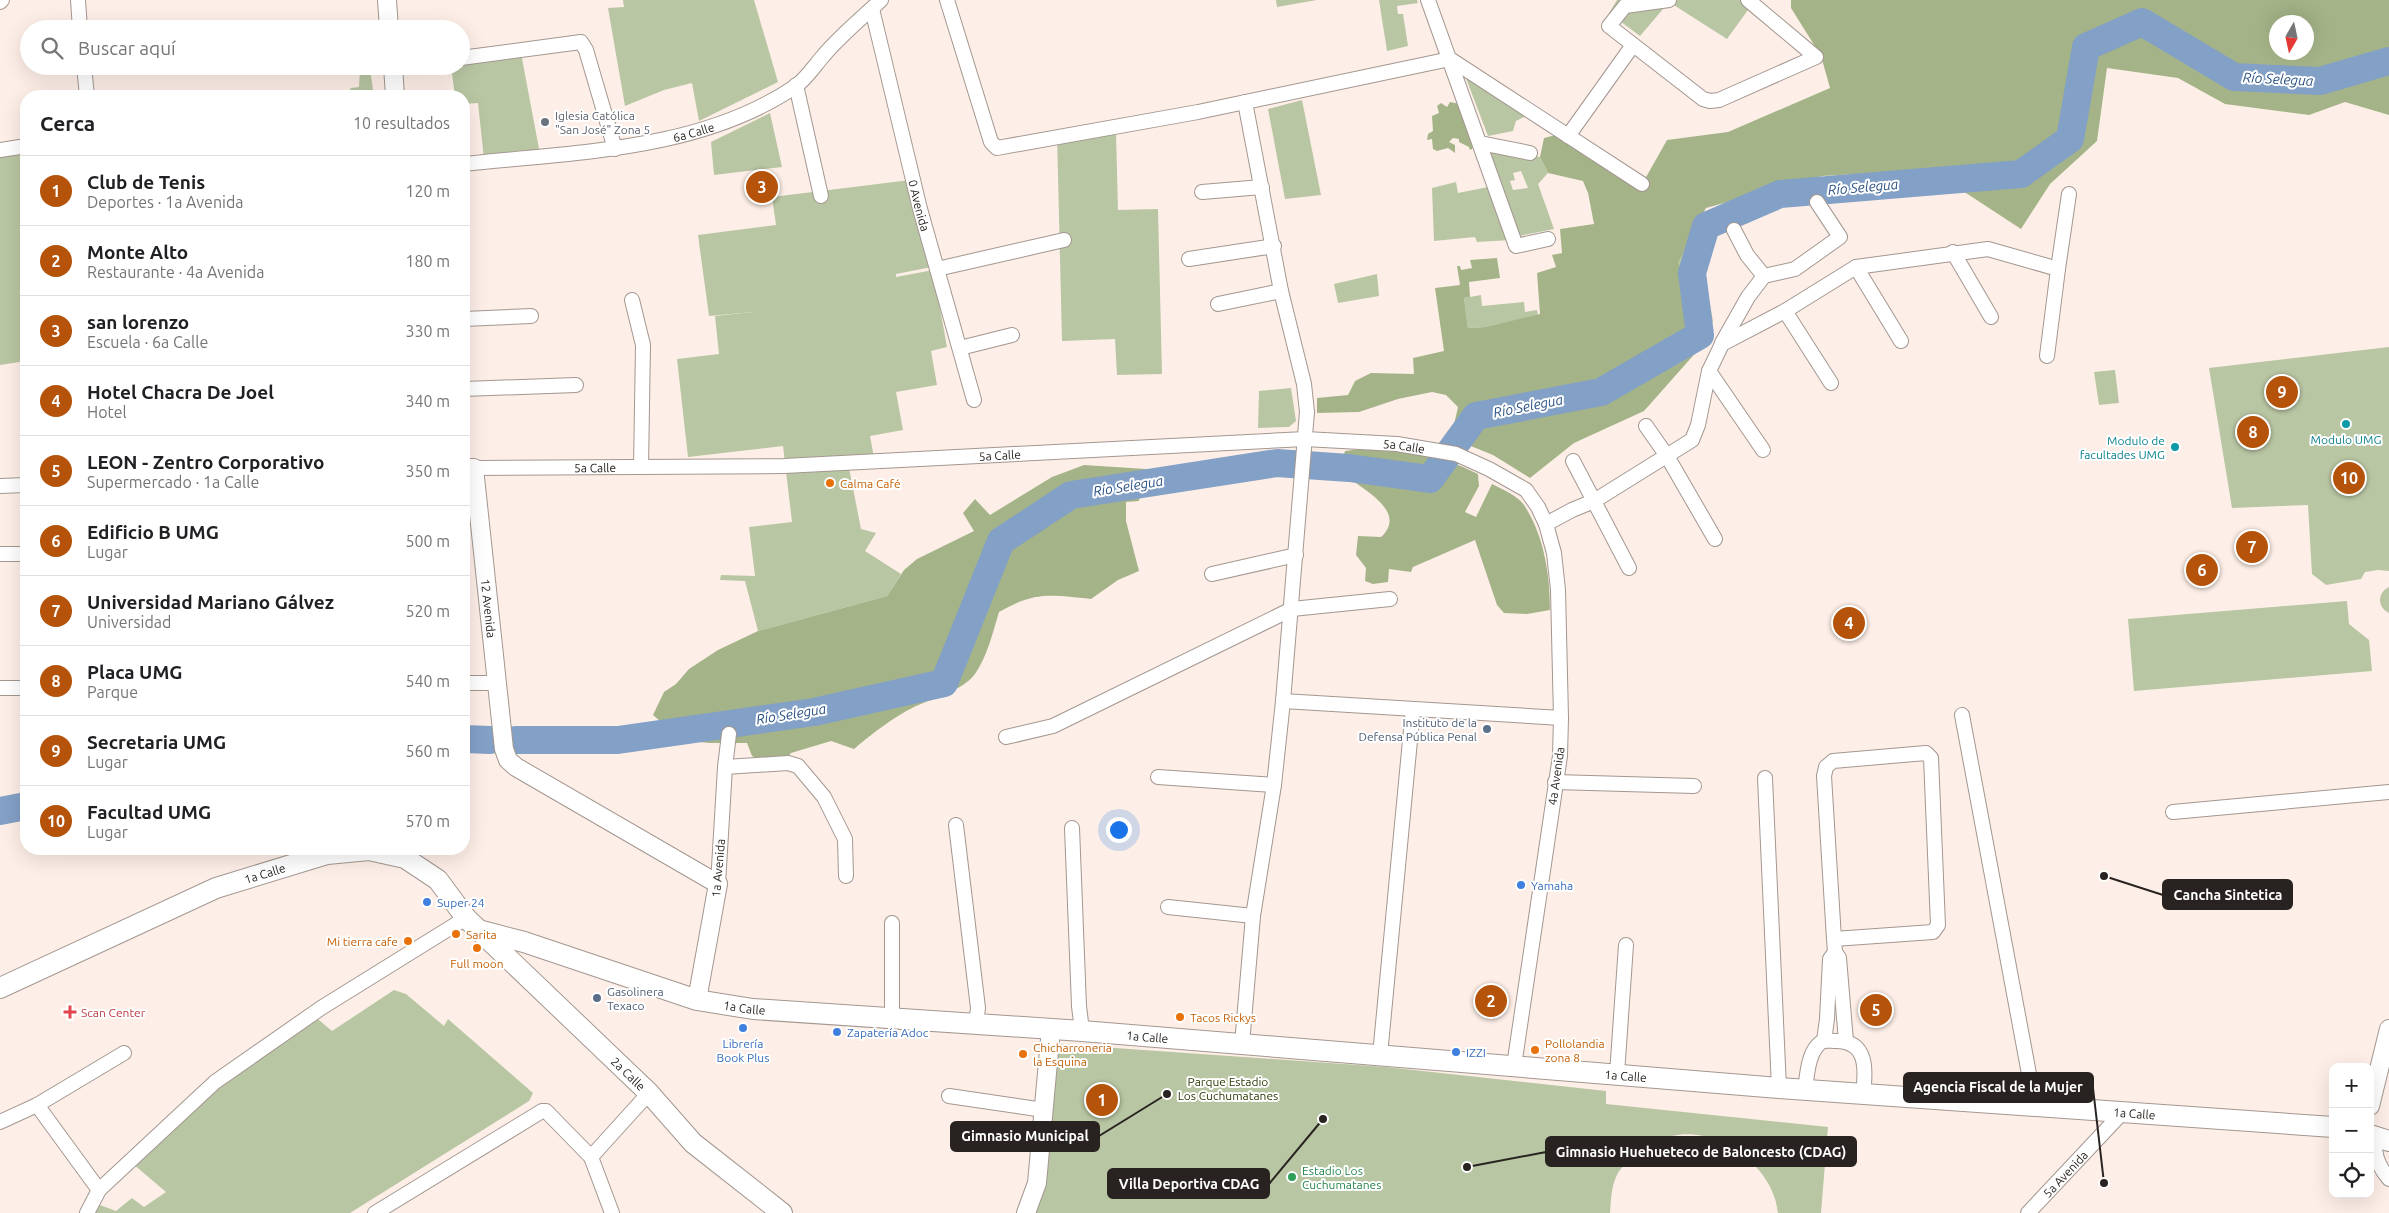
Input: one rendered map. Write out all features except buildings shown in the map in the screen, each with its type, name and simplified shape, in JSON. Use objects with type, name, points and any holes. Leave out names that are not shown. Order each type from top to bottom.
[{"type":"main road","name":"1a Calle","points":[[0,988],[216,888],[324,855]]},
{"type":"main road","name":"1a Calle","points":[[391,855],[404,858],[438,880],[472,924],[696,1000],[753,1009],[1082,1031],[1805,1090],[2329,1127]]},
{"type":"main road","name":"2a Calle","points":[[472,924],[649,1093],[693,1143],[782,1213]]},
{"type":"street","points":[[78,0],[79,20]]},
{"type":"street","points":[[387,0],[388,20]]},
{"type":"street","points":[[947,0],[990,142],[995,148],[1245,102],[1450,59],[1642,184]]},
{"type":"street","points":[[1428,0],[1516,246],[1548,240]]},
{"type":"street","points":[[1669,0],[1625,6],[1609,24],[1610,28],[1703,98],[1710,101],[1719,100],[1816,58],[1816,56],[1748,0]]},
{"type":"street","name":"6a Calle","points":[[470,163],[646,144],[705,127],[756,108],[796,85],[876,4]]},
{"type":"street","name":"0 Avenida","points":[[876,4],[920,209],[974,400]]},
{"type":"street","points":[[470,57],[581,42],[586,50],[614,148]]},
{"type":"street","points":[[1568,136],[1634,45]]},
{"type":"street","points":[[85,75],[86,90]]},
{"type":"street","points":[[394,75],[395,90]]},
{"type":"street","points":[[796,85],[821,196]]},
{"type":"street","points":[[1242,1044],[1253,916],[1274,785],[1284,701],[1306,412],[1304,384],[1281,291],[1274,246],[1245,102]]},
{"type":"street","points":[[1480,143],[1530,153]]},
{"type":"street","points":[[0,150],[20,147]]},
{"type":"street","points":[[1202,192],[1262,187]]},
{"type":"street","points":[[2048,356],[2069,194]]},
{"type":"street","points":[[1546,524],[1594,501],[1692,440],[1698,425],[1709,371],[1748,297],[1764,276],[1795,269],[1840,237],[1816,202]]},
{"type":"street","points":[[1734,230],[1747,255],[1764,276]]},
{"type":"street","points":[[937,269],[1064,240]]},
{"type":"street","points":[[1188,259],[1274,246]]},
{"type":"street","points":[[1722,344],[1784,311],[1856,267],[1953,252],[1988,249],[2058,269]]},
{"type":"street","points":[[1953,252],[1990,317]]},
{"type":"street","points":[[1856,267],[1901,341]]},
{"type":"street","points":[[1218,304],[1281,291]]},
{"type":"street","points":[[632,300],[643,345],[641,467]]},
{"type":"street","points":[[1784,311],[1831,383]]},
{"type":"street","points":[[470,319],[530,316]]},
{"type":"street","points":[[960,348],[1012,335]]},
{"type":"street","points":[[1709,371],[1763,450]]},
{"type":"street","points":[[470,389],[576,385]]},
{"type":"street","points":[[1646,426],[1667,456],[1715,539]]},
{"type":"street","name":"5a Calle","points":[[470,468],[784,466],[1168,444],[1305,439],[1427,448],[1456,454],[1489,469],[1526,490]]},
{"type":"street","points":[[1573,461],[1630,568]]},
{"type":"street","name":"12 Avenida","points":[[470,476],[504,749],[508,760],[516,767],[718,884]]},
{"type":"street","points":[[0,486],[20,485]]},
{"type":"street","name":"4a Avenida","points":[[1514,1066],[1560,756],[1561,718],[1554,553],[1546,524],[1538,507],[1526,490]]},
{"type":"street","points":[[0,554],[20,554]]},
{"type":"street","points":[[1212,574],[1296,555]]},
{"type":"street","points":[[1006,737],[1053,726],[1292,609],[1390,599]]},
{"type":"street","points":[[470,683],[496,683]]},
{"type":"street","points":[[0,688],[20,688]]},
{"type":"street","points":[[1284,701],[1561,718]]},
{"type":"street","points":[[1380,1055],[1412,709]]},
{"type":"street","points":[[1962,715],[2035,1106]]},
{"type":"street","name":"1a Avenida","points":[[696,1000],[718,884],[725,768],[729,734]]},
{"type":"street","points":[[1834,945],[1933,932],[1936,930],[1938,925],[1931,758],[1926,753],[1832,761],[1826,767],[1824,776],[1834,945],[1839,958],[1846,1041]]},
{"type":"street","points":[[725,768],[788,763],[798,766],[824,797],[845,839],[846,876]]},
{"type":"street","points":[[1158,777],[1274,785]]},
{"type":"street","points":[[1765,778],[1779,1088]]},
{"type":"street","points":[[1556,782],[1694,786]]},
{"type":"street","points":[[2173,812],[2389,792]]},
{"type":"street","points":[[956,825],[978,1008],[976,1024]]},
{"type":"street","points":[[1072,828],[1079,1006],[1082,1031]]},
{"type":"street","points":[[1168,907],[1253,916]]},
{"type":"street","points":[[892,923],[892,1019]]},
{"type":"street","points":[[87,1213],[99,1190],[214,1082],[321,1008],[472,924]]},
{"type":"street","points":[[1617,1074],[1626,945]]},
{"type":"street","points":[[1824,1041],[1830,959],[1834,945]]},
{"type":"street","points":[[1026,1213],[1037,1183],[1052,1029]]},
{"type":"street","points":[[2374,1090],[2389,1029]]},
{"type":"street","points":[[1805,1090],[1812,1055],[1817,1046],[1824,1041],[1846,1041],[1854,1044],[1864,1060],[1863,1094]]},
{"type":"street","points":[[0,1122],[36,1105],[124,1053]]},
{"type":"street","points":[[591,1157],[649,1093]]},
{"type":"street","points":[[949,1096],[1044,1110]]},
{"type":"street","points":[[36,1105],[99,1190]]},
{"type":"street","points":[[375,1213],[542,1111],[546,1111],[591,1157],[612,1213]]},
{"type":"street","name":"5a Avenida","points":[[2028,1213],[2122,1113]]},
{"type":"street","points":[[2378,1138],[2374,1153],[2377,1163],[2389,1179]]},
{"type":"green space","points":[[623,0],[754,0],[778,82],[699,121],[692,83],[664,90],[625,106],[608,8],[624,7]]},
{"type":"green space","points":[[1276,0],[1317,0],[1277,7]]},
{"type":"green space","points":[[1379,0],[1417,0],[1418,3],[1397,6],[1398,14],[1403,14],[1408,46],[1387,51]]},
{"type":"green space","points":[[1617,0],[1749,0],[1753,3],[1727,39],[1669,2],[1640,36],[1609,13]]},
{"type":"green space","points":[[1791,0],[2389,0],[2389,115],[2345,102],[2309,115],[2225,104],[2178,78],[2107,68],[2097,141],[2050,184],[2021,229],[1966,193],[1908,171],[1822,176],[1706,208],[1678,263],[1708,313],[1699,349],[1644,411],[1574,443],[1530,478],[1493,455],[1451,438],[1458,407],[1446,395],[1432,392],[1398,399],[1359,412],[1317,413],[1317,398],[1348,395],[1355,381],[1371,373],[1414,374],[1413,358],[1444,351],[1435,288],[1460,285],[1457,266],[1460,266],[1461,270],[1472,268],[1470,260],[1497,258],[1500,278],[1469,282],[1470,297],[1464,298],[1468,328],[1485,327],[1540,314],[1537,273],[1556,267],[1552,255],[1562,253],[1560,229],[1594,224],[1588,193],[1583,181],[1548,173],[1540,157],[1544,138],[1556,135],[1641,186],[1667,140],[1728,132],[1830,88],[1821,56],[1791,8]]},
{"type":"green space","points":[[521,53],[540,154],[484,159],[478,103],[470,104],[470,90],[454,90],[452,75],[470,75],[470,61]]},
{"type":"green space","points":[[1464,73],[1526,116],[1516,121],[1513,131],[1488,136]]},
{"type":"green space","points":[[360,75],[371,75],[373,90],[350,90],[351,88],[359,87]]},
{"type":"green space","points":[[1302,100],[1321,195],[1285,199],[1268,109]]},
{"type":"green space","points":[[1450,102],[1460,104],[1472,139],[1472,149],[1470,150],[1469,147],[1459,142],[1459,139],[1453,138],[1449,142],[1455,145],[1455,153],[1448,148],[1437,151],[1433,149],[1432,139],[1427,140],[1428,134],[1433,131],[1432,116],[1439,113],[1437,106],[1441,103],[1447,107]]},
{"type":"green space","points":[[770,113],[782,167],[714,175],[711,142]]},
{"type":"green space","points":[[1116,133],[1118,210],[1158,209],[1162,374],[1117,375],[1115,339],[1062,341],[1057,135]]},
{"type":"green space","points":[[1488,148],[1540,157],[1548,173],[1538,184],[1554,229],[1519,236]],"holes":[[[1521,171],[1528,188],[1513,190],[1510,181],[1515,180],[1513,173]]]},
{"type":"green space","points":[[20,151],[20,362],[0,365],[0,154]]},
{"type":"green space","points":[[1937,175],[2022,180],[1947,190],[1910,186],[1813,194],[1772,204],[1709,231],[1702,260],[1713,321],[1702,341],[1606,396],[1477,421],[1459,447],[1452,443],[1459,427],[1678,263],[1696,217],[1765,188]]},
{"type":"green space","points":[[910,180],[932,267],[896,274],[896,277],[933,270],[947,347],[931,351],[937,385],[896,392],[903,430],[870,436],[875,463],[849,468],[861,529],[876,533],[865,551],[901,574],[887,596],[758,631],[745,581],[720,580],[721,575],[755,576],[749,527],[792,522],[783,446],[688,457],[677,359],[719,354],[715,316],[753,312],[709,316],[698,235],[776,225],[772,197]]},
{"type":"green space","points":[[1456,182],[1458,193],[1488,187],[1511,240],[1477,242],[1475,237],[1434,241],[1432,188]]},
{"type":"green space","points":[[1377,274],[1379,296],[1338,303],[1334,284]]},
{"type":"green space","points":[[1481,295],[1482,306],[1524,302],[1525,312],[1537,310],[1538,315],[1485,327],[1468,328],[1464,298]]},
{"type":"green space","points":[[2389,347],[2389,571],[2365,572],[2361,579],[2326,585],[2312,574],[2308,505],[2232,508],[2209,368]]},
{"type":"green space","points":[[2115,370],[2119,403],[2099,405],[2094,372]]},
{"type":"green space","points":[[1291,388],[1296,421],[1289,427],[1258,428],[1259,391]]},
{"type":"green space","points":[[1360,449],[1421,454],[1448,461],[1478,474],[1479,486],[1465,512],[1476,517],[1492,484],[1518,499],[1531,517],[1541,542],[1549,583],[1550,610],[1527,614],[1504,613],[1497,605],[1475,540],[1413,567],[1411,572],[1389,569],[1388,582],[1373,584],[1365,581],[1366,568],[1356,555],[1358,536],[1381,537],[1388,528],[1389,519],[1387,510],[1380,502],[1346,476],[1343,457],[1345,451]]},
{"type":"green space","points":[[1084,465],[1146,469],[1139,501],[1126,502],[1126,521],[1139,571],[1118,580],[1091,599],[1044,596],[1023,601],[999,612],[983,660],[969,680],[955,690],[914,707],[898,716],[854,749],[831,741],[791,753],[778,768],[752,756],[747,743],[709,743],[682,740],[653,715],[664,692],[676,684],[689,669],[718,650],[758,631],[887,596],[904,570],[917,559],[974,531],[963,513],[975,499],[990,515],[1052,477]]},
{"type":"green space","points":[[2389,587],[2389,613],[2382,607],[2380,600],[2382,593]]},
{"type":"green space","points":[[2347,601],[2349,624],[2369,640],[2372,671],[2134,691],[2128,619]]},
{"type":"green space","points":[[394,990],[406,994],[444,1026],[448,1019],[533,1093],[529,1101],[350,1213],[92,1213],[92,1202],[116,1211],[132,1198],[144,1207],[166,1192],[126,1158],[313,1015],[332,1031]]},
{"type":"green space","name":"Parque Estadio Los Cuchumatanes","points":[[1044,1043],[1386,1067],[1606,1091],[1606,1104],[1828,1127],[1821,1213],[1778,1213],[1774,1196],[1766,1180],[1741,1153],[1725,1143],[1690,1134],[1672,1136],[1658,1141],[1624,1166],[1615,1180],[1610,1213],[1028,1213]]},
{"type":"waterway","name":"Río Selegua","points":[[515,740],[618,740],[814,712],[944,683],[1001,541],[1071,495],[1277,463],[1349,468],[1430,479],[1476,416],[1601,392],[1700,335],[1692,273],[1706,226],[1780,194],[2021,174],[2070,139],[2086,47],[2142,22],[2234,77],[2320,81],[2389,61]]},
{"type":"waterway","points":[[470,739],[490,740]]},
{"type":"waterway","points":[[0,811],[20,807]]},
{"type":"place","name":"Iglesia Católica \"San José\" Zona 5","points":[[545,122]]},
{"type":"place","name":"san lorenzo","points":[[762,187]]},
{"type":"place","name":"Secretaria UMG","points":[[2282,392]]},
{"type":"place","name":"Modulo UMG","points":[[2346,424]]},
{"type":"place","name":"Placa UMG","points":[[2253,432]]},
{"type":"place","name":"Modulo de facultades UMG","points":[[2175,447]]},
{"type":"place","name":"Facultad UMG","points":[[2349,478]]},
{"type":"place","name":"Calma Café","points":[[830,483]]},
{"type":"place","name":"Universidad Mariano Gálvez","points":[[2252,547]]},
{"type":"place","name":"Edificio B UMG","points":[[2202,570]]},
{"type":"place","name":"Hotel Chacra De Joel","points":[[1849,623]]},
{"type":"place","name":"Instituto de la Defensa Pública Penal","points":[[1487,729]]},
{"type":"place","name":"Cancha Sintetica","points":[[2104,876]]},
{"type":"place","name":"Yamaha","points":[[1521,885]]},
{"type":"place","name":"Super 24","points":[[427,902]]},
{"type":"place","name":"Sarita","points":[[456,934]]},
{"type":"place","name":"Mi tierra cafe","points":[[408,941]]},
{"type":"place","name":"Full moon","points":[[477,948]]},
{"type":"place","name":"Gasolinera Texaco","points":[[597,998]]},
{"type":"place","name":"Monte Alto","points":[[1491,1001]]},
{"type":"place","name":"LEON - Zentro Corporativo","points":[[1876,1010]]},
{"type":"place","name":"Scan Center","points":[[70,1012]]},
{"type":"place","name":"Tacos Rickys","points":[[1180,1017]]},
{"type":"place","name":"Librería Book Plus","points":[[743,1028]]},
{"type":"place","name":"Zapatería Adoc","points":[[837,1032]]},
{"type":"place","name":"Pollolandia zona 8","points":[[1535,1050]]},
{"type":"place","name":"IZZI","points":[[1456,1052]]},
{"type":"place","name":"Chicharroneria la Esquina","points":[[1023,1054]]},
{"type":"place","name":"Gimnasio Municipal","points":[[1167,1094]]},
{"type":"place","name":"Club de Tenis","points":[[1102,1100]]},
{"type":"place","name":"Villa Deportiva CDAG","points":[[1323,1119]]},
{"type":"place","name":"Gimnasio Huehueteco de Baloncesto (CDAG)","points":[[1467,1167]]},
{"type":"place","name":"Estadio Los Cuchumatanes","points":[[1292,1177]]},
{"type":"place","name":"Agencia Fiscal de la Mujer","points":[[2104,1183]]}]
